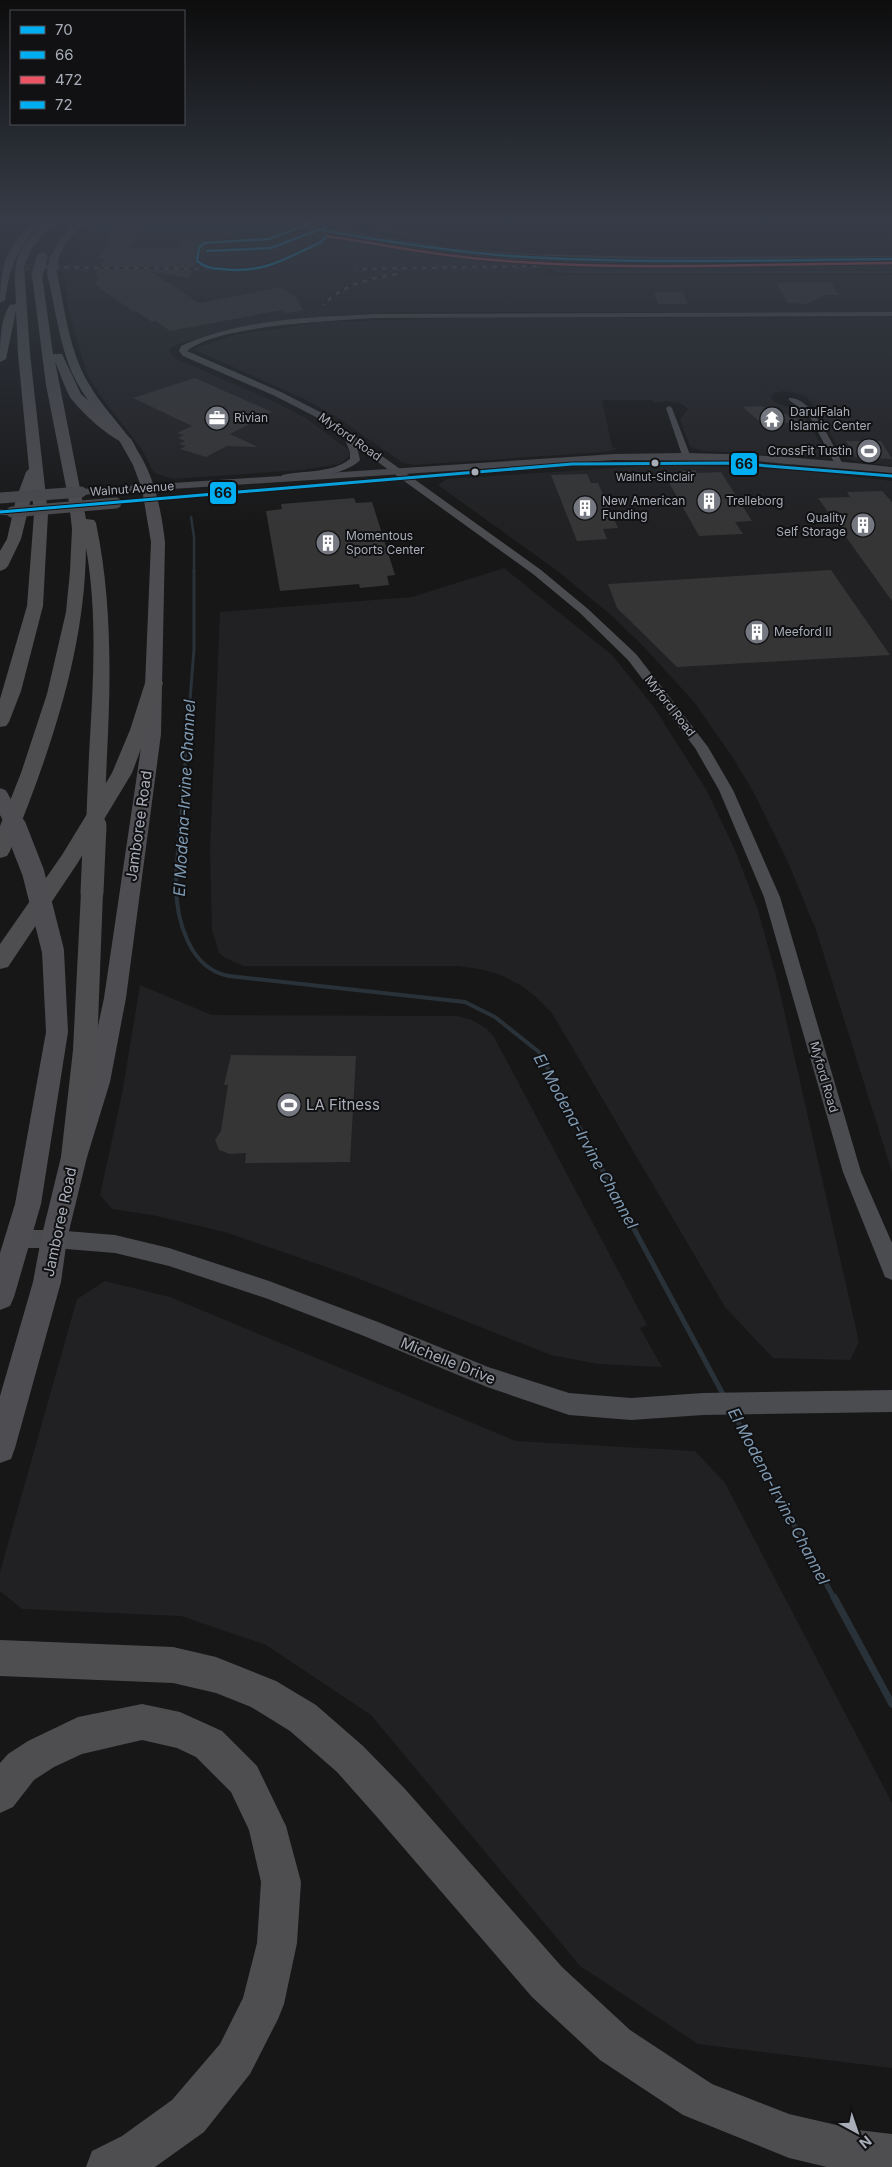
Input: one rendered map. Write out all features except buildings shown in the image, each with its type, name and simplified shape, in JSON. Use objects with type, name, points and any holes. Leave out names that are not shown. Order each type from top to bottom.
[{"type":"highway","points":[[0,359],[7,324]]},
{"type":"highway","points":[[0,722],[12,691],[35,606],[41,514],[22,324]]},
{"type":"highway","points":[[0,851],[21,800],[60,687],[77,595],[79,528],[59,422],[45,324]]},
{"type":"highway","points":[[48,343],[56,352],[76,396],[112,431],[125,440]]},
{"type":"highway","name":"Jamboree Road","points":[[0,1448],[47,1282],[54,1239],[74,1157],[98,1082],[115,998],[152,734],[158,542],[152,494],[125,440]]},
{"type":"highway","points":[[67,459],[86,508],[99,580],[102,619],[102,684],[85,1050],[74,1157]]},
{"type":"highway","points":[[0,566],[14,539],[27,486],[37,465]]},
{"type":"highway","points":[[0,961],[70,859],[122,773],[139,730],[154,683]]},
{"type":"highway","points":[[0,797],[22,837],[36,875],[53,951],[57,1032],[28,1204],[0,1297]]},
{"type":"highway","points":[[0,1658],[173,1664],[216,1675],[263,1694],[303,1718],[350,1759],[391,1803],[547,1982],[615,2045],[698,2100],[790,2136],[858,2152],[892,2156]]},
{"type":"highway","points":[[0,1794],[21,1767],[48,1750],[78,1736],[142,1722],[180,1730],[209,1744],[244,1779],[267,1826],[280,1882],[277,1943],[263,2004],[235,2059],[188,2116],[138,2152],[108,2167]]},
{"type":"main road","name":"Jamboree Road","points":[[64,324],[78,375],[94,400],[125,440]]},
{"type":"main road","name":"Walnut Avenue","points":[[0,498],[114,490],[152,494],[569,459],[686,455],[775,458],[892,470]]},
{"type":"main road","name":"Walnut Avenue","points":[[0,512],[116,503],[152,494],[258,481],[572,464],[676,462],[792,466],[892,476]]},
{"type":"street","name":"Myford Road","points":[[284,324],[249,329],[207,339],[184,348],[186,354],[309,409],[537,572],[584,610],[632,657],[701,747],[726,790],[772,897],[852,1172],[886,1252],[892,1271]]},
{"type":"street","points":[[791,399],[812,414],[839,464]]},
{"type":"street","points":[[670,408],[686,455]]},
{"type":"street","points":[[258,481],[348,466],[355,460],[356,456],[348,436]]},
{"type":"street","name":"Michelle Drive","points":[[17,1239],[54,1239],[115,1244],[204,1268],[269,1290],[371,1329],[487,1377],[568,1404],[631,1409],[703,1404],[892,1400]]},
{"type":"shaded area","points":[[72,324],[266,324],[231,329],[178,344],[169,349],[174,358],[271,400],[307,419],[349,450],[350,455],[340,464],[301,470],[172,479],[154,473],[141,448],[99,394],[87,374]]},
{"type":"shaded area","points":[[308,324],[892,324],[892,466],[856,461],[843,457],[818,412],[806,396],[784,391],[774,393],[771,397],[774,402],[801,411],[826,453],[816,457],[785,455],[796,470],[892,481],[892,1172],[816,930],[787,860],[754,793],[733,758],[694,702],[644,647],[611,615],[556,570],[438,485],[447,479],[643,466],[705,466],[782,470],[772,455],[704,451],[690,447],[680,419],[688,409],[682,404],[666,401],[655,403],[651,400],[602,400],[612,447],[617,449],[605,452],[414,465],[403,463],[335,416],[304,399],[193,349],[235,335]]},
{"type":"shaded area","points":[[504,568],[612,655],[654,707],[707,791],[735,850],[758,910],[778,984],[859,1342],[850,1360],[773,1358],[725,1307],[552,1013],[522,986],[501,975],[458,966],[244,966],[225,958],[219,953],[212,930],[210,851],[220,612],[412,597]]},
{"type":"shaded area","points":[[140,985],[212,1015],[457,1016],[472,1020],[487,1029],[494,1037],[647,1325],[640,1328],[662,1367],[598,1364],[551,1355],[352,1276],[225,1232],[152,1215],[112,1209],[100,1195],[122,1094]]},
{"type":"shaded area","points":[[105,1281],[170,1297],[516,1441],[695,1451],[725,1483],[892,1803],[892,2068],[698,2044],[580,1966],[371,1715],[266,1645],[181,1616],[22,1609],[0,1591],[0,1572],[77,1299]]},
{"type":"waterway","name":"El Modena-Irvine Channel","points":[[180,827],[194,649],[194,537],[191,517]]},
{"type":"waterway","name":"El Modena-Irvine Channel","points":[[180,826],[176,870],[179,912],[182,927],[188,941],[204,964],[215,971],[229,976],[465,1002],[495,1017],[539,1052],[598,1162]]},
{"type":"waterway","name":"El Modena-Irvine Channel","points":[[597,1160],[725,1398]]},
{"type":"waterway","name":"El Modena-Irvine Channel","points":[[731,1409],[834,1598]]},
{"type":"waterway","name":"El Modena-Irvine Channel","points":[[834,1597],[892,1704]]},
{"type":"transit line","name":"66","points":[[0,512],[572,464],[732,463],[892,476]]},
{"type":"place","name":"Rivian","points":[[217,418]]},
{"type":"place","name":"DarulFalah Islamic Center","points":[[772,419]]},
{"type":"place","name":"CrossFit Tustin","points":[[869,451]]},
{"type":"place","name":"Walnut-Sinclair","points":[[655,463]]},
{"type":"place","name":"Trelleborg","points":[[709,501]]},
{"type":"place","name":"New American Funding","points":[[585,508]]},
{"type":"place","name":"Quality Self Storage","points":[[863,525]]},
{"type":"place","name":"Momentous Sports Center","points":[[328,543]]},
{"type":"place","name":"Meeford II","points":[[757,632]]},
{"type":"place","name":"LA Fitness","points":[[289,1105]]}]
